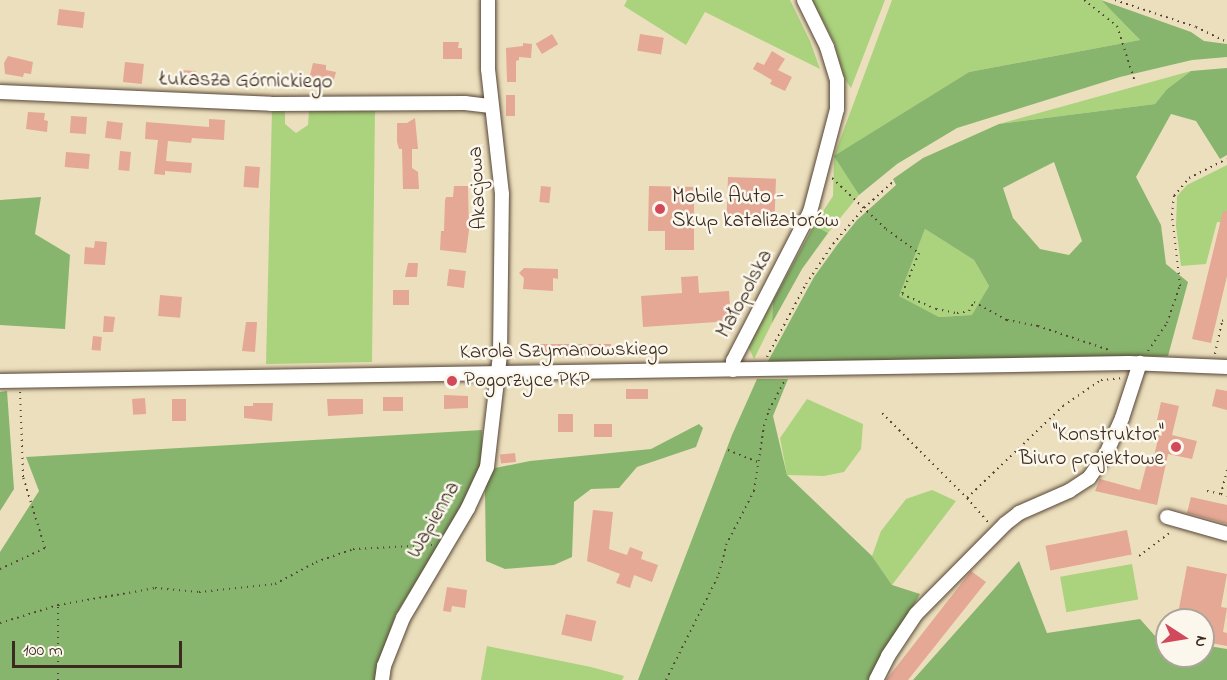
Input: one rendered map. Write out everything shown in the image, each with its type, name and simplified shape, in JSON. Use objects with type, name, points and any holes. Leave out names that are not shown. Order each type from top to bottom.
[{"type":"street","name":"Akacjowa","points":[[488,0],[488,69],[502,194],[500,354],[496,373]]},
{"type":"street","name":"Małopolska","points":[[733,370],[733,361],[810,212],[823,171],[837,109],[837,80],[827,47],[804,0]]},
{"type":"street","name":"Łukasza Górnickiego","points":[[0,92],[260,104],[465,103],[491,106]]},
{"type":"street","points":[[876,680],[888,656],[916,615],[997,533],[1019,513],[1069,491],[1089,478],[1106,454],[1135,367]]},
{"type":"street","name":"Karola Szymanowskiego","points":[[0,381],[733,370],[1227,367]]},
{"type":"street","name":"Wapienna","points":[[382,680],[384,666],[403,618],[468,508],[487,467],[496,373]]},
{"type":"street","points":[[1167,518],[1227,534]]},
{"type":"path","points":[[1084,0],[1117,26],[1134,79]]},
{"type":"path","points":[[1114,0],[1196,27],[1227,42]]},
{"type":"path","points":[[967,498],[1063,406],[1101,380],[1135,367],[1167,323],[1180,286],[1172,215],[1174,196],[1189,178],[1227,159]]},
{"type":"path","points":[[823,171],[919,253],[902,294],[936,309],[957,314],[969,311],[974,302],[1007,320],[1105,348],[1135,367]]},
{"type":"path","points":[[768,353],[812,274],[833,244],[864,208],[892,183]]},
{"type":"path","points":[[1214,354],[1222,321],[1227,318]]},
{"type":"path","points":[[666,680],[719,574],[726,545],[746,513],[760,463],[764,426],[769,410],[785,380],[786,370]]},
{"type":"path","points":[[0,569],[45,548],[23,477],[20,381]]},
{"type":"path","points":[[882,413],[967,498],[997,533]]},
{"type":"path","points":[[728,450],[760,463]]},
{"type":"path","points":[[1221,495],[1227,470]]},
{"type":"path","points":[[1207,491],[1227,496]]},
{"type":"path","points":[[1139,556],[1184,522]]},
{"type":"path","points":[[0,623],[58,605],[155,588],[199,592],[275,584],[316,562],[353,549],[445,545]]},
{"type":"path","points":[[58,605],[58,680]]},
{"type":"green space","points":[[627,0],[790,0],[810,41],[820,69],[705,12],[686,45],[624,6]]},
{"type":"green space","points":[[812,0],[885,0],[851,88],[844,78],[834,42]]},
{"type":"green space","points":[[892,0],[1101,0],[1140,40],[969,72],[835,156],[859,195],[828,233],[814,225],[833,196],[834,156]]},
{"type":"green space","points":[[1101,0],[1191,32],[1204,41],[1227,44],[1227,57],[1192,60],[1120,77],[957,128],[897,164],[859,195],[834,156],[969,72],[1140,40]]},
{"type":"green space","points":[[1227,68],[1227,155],[1220,159],[1196,121],[1171,114],[1136,177],[1161,225],[1166,264],[1188,282],[1168,356],[767,363],[814,277],[837,245],[857,220],[896,185],[893,179],[923,158],[999,124],[1155,104],[1167,89],[1191,71]],"holes":[[[1054,162],[1082,241],[1069,255],[1040,249],[1013,218],[1003,188]],[[925,229],[974,260],[989,286],[972,315],[939,317],[899,296]]]},
{"type":"green space","points":[[1191,71],[1167,89],[1155,104],[999,124]]},
{"type":"green space","points":[[375,109],[372,362],[266,364],[272,110],[285,110],[285,124],[296,133],[308,125],[309,110]]},
{"type":"green space","points":[[1227,165],[1227,223],[1217,222],[1206,264],[1181,266],[1176,226],[1177,196],[1187,185]]},
{"type":"green space","points":[[41,197],[35,234],[70,255],[65,329],[0,325],[0,200]]},
{"type":"green space","points":[[814,225],[828,233],[802,269],[772,323],[773,301]]},
{"type":"green space","points":[[925,229],[974,260],[989,286],[973,315],[939,317],[898,296]]},
{"type":"green space","points":[[773,301],[772,323],[754,359],[748,346]]},
{"type":"green space","points":[[757,379],[788,379],[773,416],[787,475],[872,556],[892,585],[920,594],[871,680],[638,680],[732,435]]},
{"type":"green space","points":[[7,391],[14,489],[0,511],[0,392]]},
{"type":"green space","points":[[807,399],[863,424],[861,449],[844,472],[824,476],[787,475],[780,438]]},
{"type":"green space","points":[[699,424],[703,428],[696,447],[637,467],[619,488],[591,489],[574,502],[572,557],[554,565],[505,569],[486,561],[485,491],[490,469],[530,461],[651,449]]},
{"type":"green space","points":[[482,430],[482,467],[468,501],[396,614],[378,665],[376,680],[0,680],[0,552],[39,491],[26,457]]},
{"type":"green space","points":[[932,490],[956,501],[892,585],[872,556],[881,531],[906,499]]},
{"type":"green space","points":[[1019,561],[1047,633],[1140,619],[1155,636],[1155,668],[1215,668],[1215,647],[1227,649],[1227,680],[913,680]]},
{"type":"green space","points":[[1132,564],[1138,599],[1066,612],[1060,577]]},
{"type":"green space","points":[[487,646],[624,676],[622,680],[481,680]]},
{"type":"building","points":[[59,9],[85,12],[83,28],[57,25]]},
{"type":"building","points":[[552,34],[558,44],[542,54],[536,44]]},
{"type":"building","points":[[640,34],[664,38],[661,55],[637,51]]},
{"type":"building","points":[[443,42],[459,42],[458,48],[462,48],[462,59],[443,59]]},
{"type":"building","points":[[523,43],[532,44],[531,58],[519,57],[516,61],[516,82],[507,82],[506,48],[523,46]]},
{"type":"building","points":[[772,51],[785,59],[778,70],[792,77],[785,91],[770,84],[772,80],[753,69],[757,62],[764,65]]},
{"type":"building","points":[[8,56],[33,62],[31,74],[24,73],[23,77],[5,74],[4,63]]},
{"type":"building","points":[[125,62],[144,64],[142,84],[123,82]]},
{"type":"building","points":[[313,63],[326,65],[326,70],[336,72],[333,83],[323,81],[322,89],[307,87]]},
{"type":"building","points":[[179,70],[196,71],[195,87],[178,86]]},
{"type":"building","points":[[506,95],[515,95],[515,116],[506,116]]},
{"type":"building","points":[[28,112],[45,113],[44,120],[48,121],[47,132],[26,129]]},
{"type":"building","points":[[71,116],[87,117],[86,134],[70,133]]},
{"type":"building","points":[[415,118],[418,149],[412,149],[412,168],[418,172],[419,189],[403,189],[402,149],[399,149],[397,142],[397,123],[407,123]]},
{"type":"building","points":[[209,119],[225,120],[224,140],[192,138],[191,143],[168,141],[166,161],[192,163],[191,173],[165,171],[165,175],[154,174],[158,140],[145,139],[146,122],[209,127]]},
{"type":"building","points":[[107,121],[123,123],[121,140],[105,138]]},
{"type":"building","points":[[120,151],[131,152],[129,171],[118,170]]},
{"type":"building","points":[[66,152],[90,154],[89,169],[65,167]]},
{"type":"building","points":[[245,166],[260,167],[258,188],[244,187]]},
{"type":"building","points":[[728,177],[776,179],[775,220],[727,218]]},
{"type":"building","points":[[454,186],[468,186],[469,230],[466,253],[440,250],[441,231],[444,231],[445,200],[446,197],[453,197]]},
{"type":"building","points":[[541,186],[551,187],[549,203],[539,202]]},
{"type":"building","points":[[649,186],[694,187],[694,250],[665,250],[665,231],[648,231]]},
{"type":"building","points":[[1223,211],[1227,211],[1227,276],[1211,343],[1192,339]]},
{"type":"building","points":[[95,241],[107,242],[105,265],[84,264],[85,247],[94,248]]},
{"type":"building","points":[[408,263],[418,263],[417,277],[405,277]]},
{"type":"building","points":[[524,268],[558,269],[558,279],[553,278],[553,291],[523,289],[524,278],[519,273]]},
{"type":"building","points":[[449,269],[466,271],[464,288],[447,286]]},
{"type":"building","points":[[698,276],[699,293],[729,291],[731,321],[643,327],[641,296],[682,293],[681,277]]},
{"type":"building","points":[[393,290],[409,290],[409,305],[393,305]]},
{"type":"building","points":[[160,295],[182,297],[180,318],[158,316]]},
{"type":"building","points":[[104,316],[115,317],[113,332],[103,332]]},
{"type":"building","points":[[246,322],[257,322],[255,352],[242,351]]},
{"type":"building","points":[[93,336],[102,337],[100,351],[92,350]]},
{"type":"building","points":[[537,344],[611,344],[611,348],[624,348],[624,356],[536,356]]},
{"type":"building","points":[[626,389],[648,389],[648,399],[626,399]]},
{"type":"building","points":[[1216,389],[1227,391],[1227,410],[1212,406]]},
{"type":"building","points":[[444,395],[468,396],[468,408],[444,409]]},
{"type":"building","points":[[383,397],[403,397],[403,411],[383,411]]},
{"type":"building","points":[[145,398],[146,414],[133,415],[132,399]]},
{"type":"building","points":[[172,399],[186,399],[186,421],[172,421]]},
{"type":"building","points":[[327,399],[363,399],[363,414],[328,416]]},
{"type":"building","name":"\"Konstruktor\" Biuro projektowe","points":[[1161,402],[1179,406],[1172,435],[1197,441],[1192,459],[1168,454],[1157,505],[1095,491],[1100,479],[1140,490],[1148,459],[1153,461],[1162,421],[1157,420]]},
{"type":"building","points":[[253,403],[273,403],[272,421],[244,418],[244,406],[253,406]]},
{"type":"building","points":[[558,414],[573,414],[573,432],[558,432]]},
{"type":"building","points":[[594,424],[612,424],[612,437],[594,437]]},
{"type":"building","points":[[515,453],[516,462],[501,464],[500,455]]},
{"type":"building","points":[[1191,497],[1227,505],[1227,524],[1187,513]]},
{"type":"building","points":[[593,510],[613,512],[609,549],[627,555],[630,547],[643,552],[641,559],[658,565],[652,582],[634,575],[630,588],[616,583],[620,574],[587,561]]},
{"type":"building","points":[[1127,530],[1132,555],[1050,570],[1046,546]]},
{"type":"building","points":[[1187,566],[1227,574],[1221,607],[1227,608],[1223,632],[1227,633],[1227,646],[1215,644],[1215,608],[1179,608]]},
{"type":"building","points":[[971,571],[986,582],[908,680],[886,680]]},
{"type":"building","points":[[447,587],[467,590],[465,608],[452,606],[451,612],[443,611]]},
{"type":"building","points":[[566,614],[596,621],[591,641],[561,634]]},
{"type":"place","name":"Mobile Auto - Skup katalizatorów","points":[[660,209]]},
{"type":"place","name":"Pogorzyce PKP","points":[[452,381]]},
{"type":"place","name":"\"Konstruktor\" Biuro projektowe","points":[[1176,447]]}]
